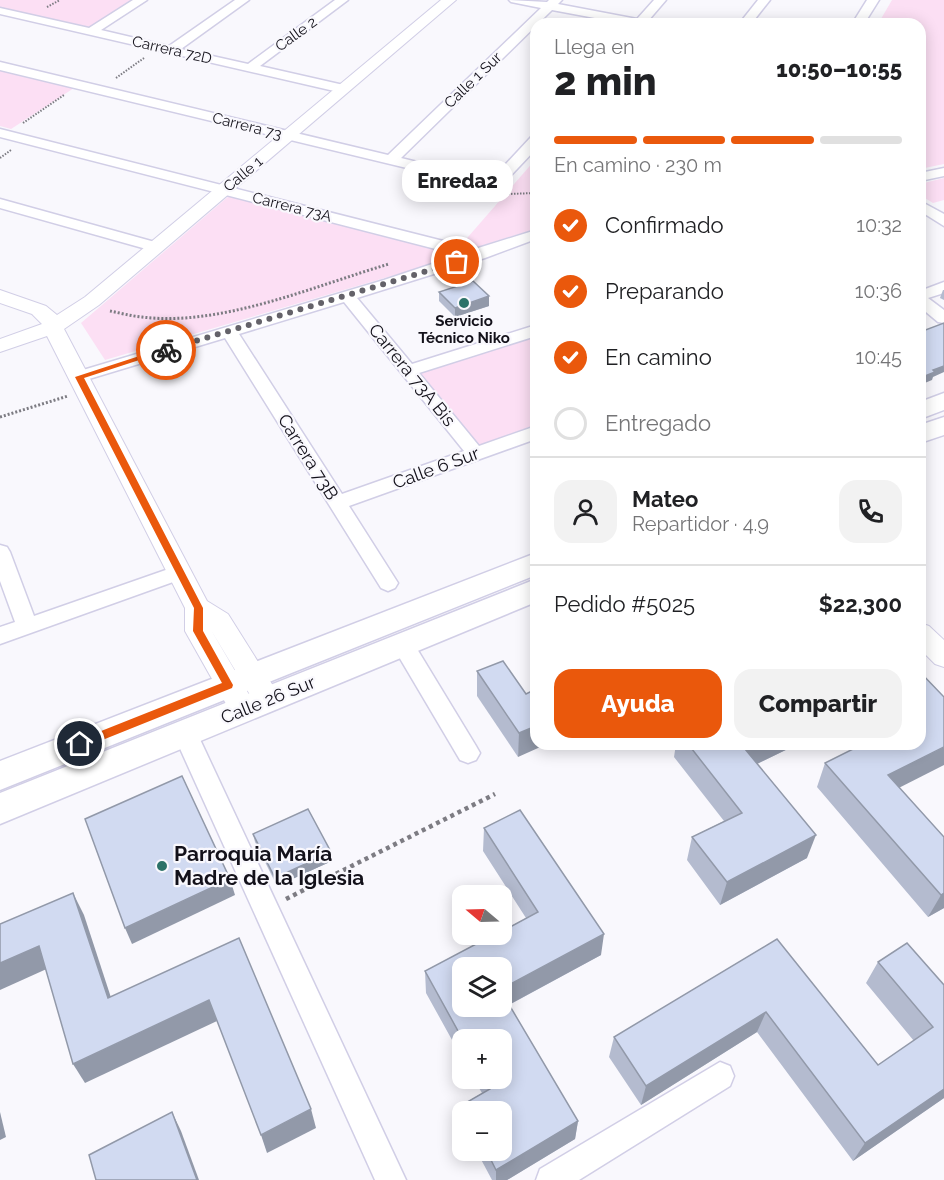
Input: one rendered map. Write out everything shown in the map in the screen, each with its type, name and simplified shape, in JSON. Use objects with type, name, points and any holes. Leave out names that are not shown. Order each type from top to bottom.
[{"type":"main road","points":[[926,408],[944,401]]},
{"type":"main road","points":[[926,432],[944,425]]},
{"type":"main road","name":"Calle 26 Sur","points":[[0,808],[185,733],[248,693],[530,566]]},
{"type":"main road","name":"Calle 26 Sur","points":[[0,776],[248,693],[403,645],[530,592]]},
{"type":"street","points":[[90,32],[141,0]]},
{"type":"street","points":[[166,49],[243,0]]},
{"type":"street","name":"Calle 2","points":[[250,68],[342,0]]},
{"type":"street","name":"Calle 1","points":[[0,346],[98,305],[157,247],[449,0]]},
{"type":"street","points":[[514,0],[552,3],[616,18]]},
{"type":"street","points":[[646,18],[660,0]]},
{"type":"street","points":[[750,18],[764,0]]},
{"type":"street","points":[[862,18],[873,0]]},
{"type":"street","name":"Calle 1 Sur","points":[[537,18],[552,3]]},
{"type":"street","name":"Carrera 72D","points":[[0,11],[343,89]]},
{"type":"street","name":"Calle 1 Sur","points":[[390,160],[530,24]]},
{"type":"street","name":"Carrera 73","points":[[0,66],[494,185],[530,146]]},
{"type":"street","name":"Carrera 73A","points":[[0,133],[479,255]]},
{"type":"street","points":[[926,176],[944,172]]},
{"type":"street","points":[[0,203],[157,247]]},
{"type":"street","points":[[926,209],[944,220]]},
{"type":"street","points":[[83,384],[229,332],[479,255],[530,236]]},
{"type":"street","points":[[926,295],[944,287]]},
{"type":"street","points":[[0,296],[39,310],[51,323],[198,608],[219,621],[248,693]]},
{"type":"street","name":"Carrera 73A Bis","points":[[347,296],[476,454]]},
{"type":"street","points":[[926,303],[944,318]]},
{"type":"street","name":"Calle 1","points":[[0,333],[51,323]]},
{"type":"street","name":"Carrera 73B","points":[[229,332],[387,583]]},
{"type":"street","points":[[408,371],[530,332]]},
{"type":"street","name":"Calle 6 Sur","points":[[337,503],[530,434]]},
{"type":"street","points":[[0,552],[27,627]]},
{"type":"street","points":[[0,636],[180,572]]},
{"type":"street","points":[[926,639],[944,657]]},
{"type":"street","points":[[403,645],[468,753]]},
{"type":"street","points":[[185,733],[391,1180]]},
{"type":"street","points":[[551,1180],[720,1076]]},
{"type":"path","points":[[26,140],[30,138],[9,132],[84,83],[102,87],[166,49]]},
{"type":"path","points":[[98,305],[119,313],[150,318],[181,318],[228,311],[394,263]]},
{"type":"path","points":[[0,417],[83,384]]},
{"type":"path","points":[[265,910],[495,794]]},
{"type":"shaded area","points":[[0,0],[135,0],[90,27],[0,8]]},
{"type":"shaded area","points":[[892,0],[944,0],[944,164],[926,168],[926,18],[882,18]]},
{"type":"shaded area","points":[[0,70],[74,88],[11,129],[0,126]]},
{"type":"shaded area","points":[[530,166],[530,231],[474,248],[461,245]]},
{"type":"shaded area","points":[[944,178],[944,200],[933,203],[926,199],[926,182]]},
{"type":"shaded area","points":[[230,195],[463,255],[105,360],[81,323]]},
{"type":"shaded area","points":[[530,337],[530,427],[477,446],[417,374]]},
{"type":"building","points":[[473,281],[489,296],[455,308],[439,292]]},
{"type":"building","points":[[944,323],[944,366],[926,376],[926,330]]},
{"type":"building","points":[[503,661],[526,694],[530,692],[530,728],[519,733],[477,671]]},
{"type":"building","points":[[926,678],[944,697],[944,747],[888,775],[944,837],[944,893],[941,895],[825,763],[851,750],[926,750]]},
{"type":"building","points":[[693,750],[746,750],[816,835],[727,882],[692,837],[742,813]]},
{"type":"building","name":"Parroquia María Madre de la Iglesia","points":[[182,776],[230,879],[125,928],[85,819]]},
{"type":"building","points":[[308,809],[331,852],[275,878],[253,834]]},
{"type":"building","points":[[520,810],[604,934],[512,983],[512,957],[452,957],[452,1017],[512,1017],[512,1010],[578,1121],[512,1160],[512,1101],[469,1101],[490,1089],[512,1089],[512,1029],[457,1029],[425,971],[474,945],[512,945],[512,926],[538,912],[484,828]]},
{"type":"building","points":[[73,893],[108,998],[239,938],[311,1109],[261,1135],[209,1000],[73,1064],[39,946],[0,963],[0,924]]},
{"type":"building","points":[[777,939],[878,1065],[933,1027],[878,962],[907,943],[944,985],[944,1089],[865,1143],[766,1012],[646,1086],[614,1037]]},
{"type":"building","points":[[172,1112],[197,1180],[96,1180],[89,1155]]},
{"type":"building","points":[[492,1161],[511,1161],[496,1170]]},
{"type":"way so far","points":[[166,350],[457,262]]},
{"type":"place","name":"Enreda2","points":[[457,262]]},
{"type":"place","name":"Servicio Técnico Niko","points":[[464,303]]},
{"type":"place","name":"Parroquia María Madre de la Iglesia","points":[[162,866]]},
{"type":"route","points":[[80,744],[228,685],[198,631],[198,608],[79,377],[166,350]]}]
